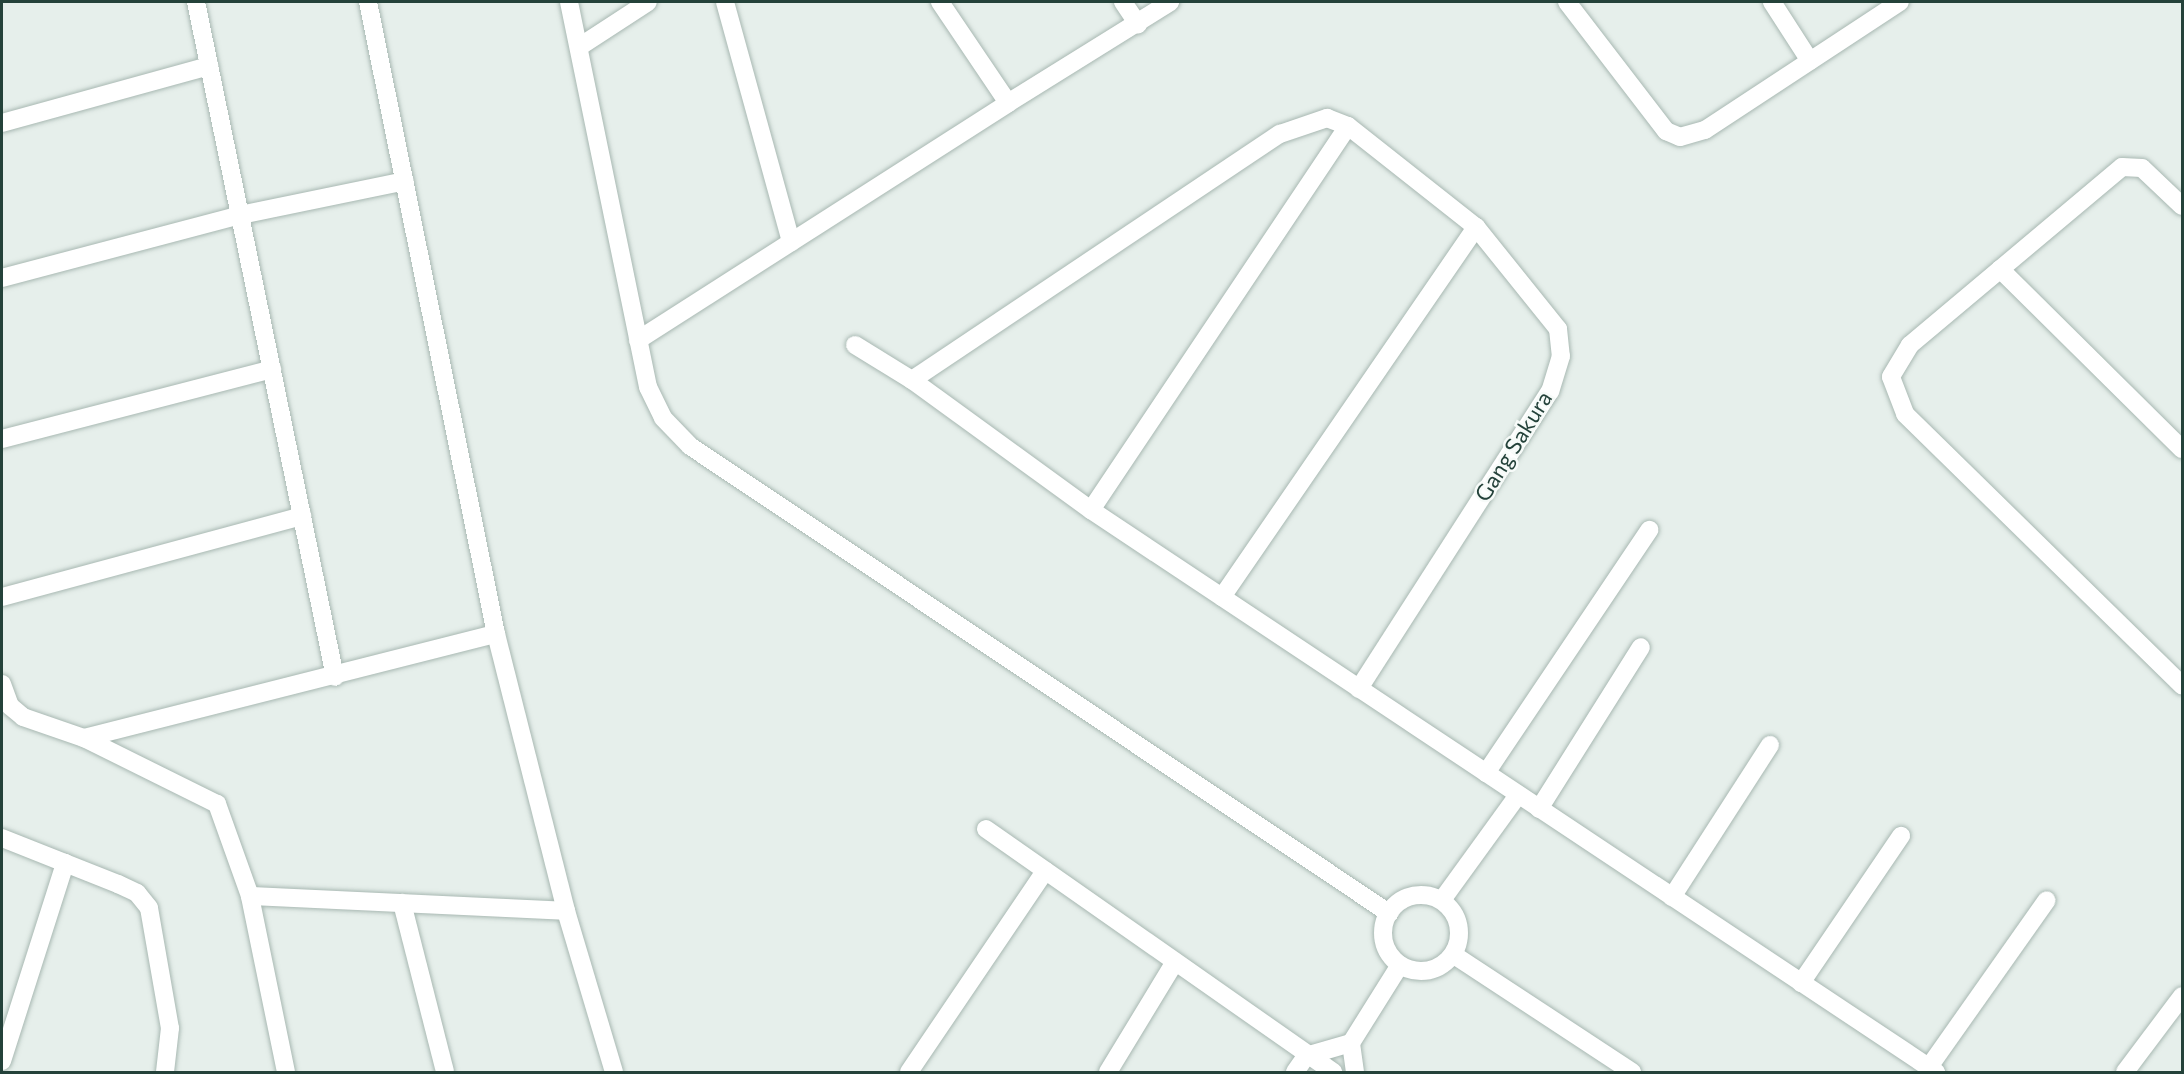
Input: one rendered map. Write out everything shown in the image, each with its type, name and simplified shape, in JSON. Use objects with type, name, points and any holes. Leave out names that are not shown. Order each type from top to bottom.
[{"type":"street","points":[[196,2],[335,677]]},
{"type":"street","points":[[368,2],[496,633],[566,911],[614,1072]]},
{"type":"street","points":[[569,2],[648,387],[663,418],[690,446],[1389,913]]},
{"type":"street","points":[[579,47],[648,2]]},
{"type":"street","points":[[725,2],[791,242]]},
{"type":"street","points":[[940,2],[1008,103]]},
{"type":"street","points":[[1124,2],[1138,24]]},
{"type":"street","points":[[638,340],[1170,2]]},
{"type":"street","points":[[1568,2],[1666,131],[1680,137],[1705,130],[1900,2]]},
{"type":"street","points":[[1772,2],[1810,61]]},
{"type":"street","points":[[2,123],[209,66]]},
{"type":"street","name":"Gang Sakura","points":[[912,380],[1306,121],[1327,118],[1348,126],[1476,227],[1558,329],[1561,356],[1550,391],[1359,689]]},
{"type":"street","points":[[1091,510],[1348,126]]},
{"type":"street","points":[[2182,206],[2142,168],[2122,167],[1910,345],[1891,378],[1895,396],[1905,414],[2182,685]]},
{"type":"street","points":[[2,278],[240,215],[405,181]]},
{"type":"street","points":[[1222,597],[1476,227]]},
{"type":"street","points":[[2000,268],[2182,449]]},
{"type":"street","points":[[855,345],[912,380],[1091,510],[1932,1070],[2047,900]]},
{"type":"street","points":[[2,439],[272,369]]},
{"type":"street","points":[[2,597],[302,516]]},
{"type":"street","points":[[1486,773],[1649,530]]},
{"type":"street","points":[[84,738],[335,677],[496,633]]},
{"type":"street","points":[[1539,808],[1641,647]]},
{"type":"street","points":[[2,684],[10,706],[23,717],[84,738],[217,804],[250,897],[286,1072]]},
{"type":"street","points":[[1672,897],[1770,745]]},
{"type":"street","points":[[1442,900],[1518,795]]},
{"type":"street","points":[[986,829],[1306,1056],[1333,1072]]},
{"type":"street","points":[[1801,983],[1902,836]]},
{"type":"street","points":[[2,838],[137,893],[149,908],[170,1028],[165,1072]]},
{"type":"street","points":[[2,1061],[65,863]]},
{"type":"street","points":[[909,1072],[1045,871]]},
{"type":"street","points":[[1419,894],[1442,900],[1460,931],[1454,955],[1423,972],[1400,965],[1383,935],[1389,913],[1419,894]]},
{"type":"street","points":[[250,897],[566,911]]},
{"type":"street","points":[[402,903],[445,1072]]},
{"type":"street","points":[[1454,955],[1632,1072]]},
{"type":"street","points":[[1108,1072],[1174,962]]},
{"type":"street","points":[[1355,1072],[1351,1043],[1400,965]]},
{"type":"street","points":[[2125,1072],[2182,996]]},
{"type":"street","points":[[1295,1072],[1306,1056],[1351,1043]]}]
